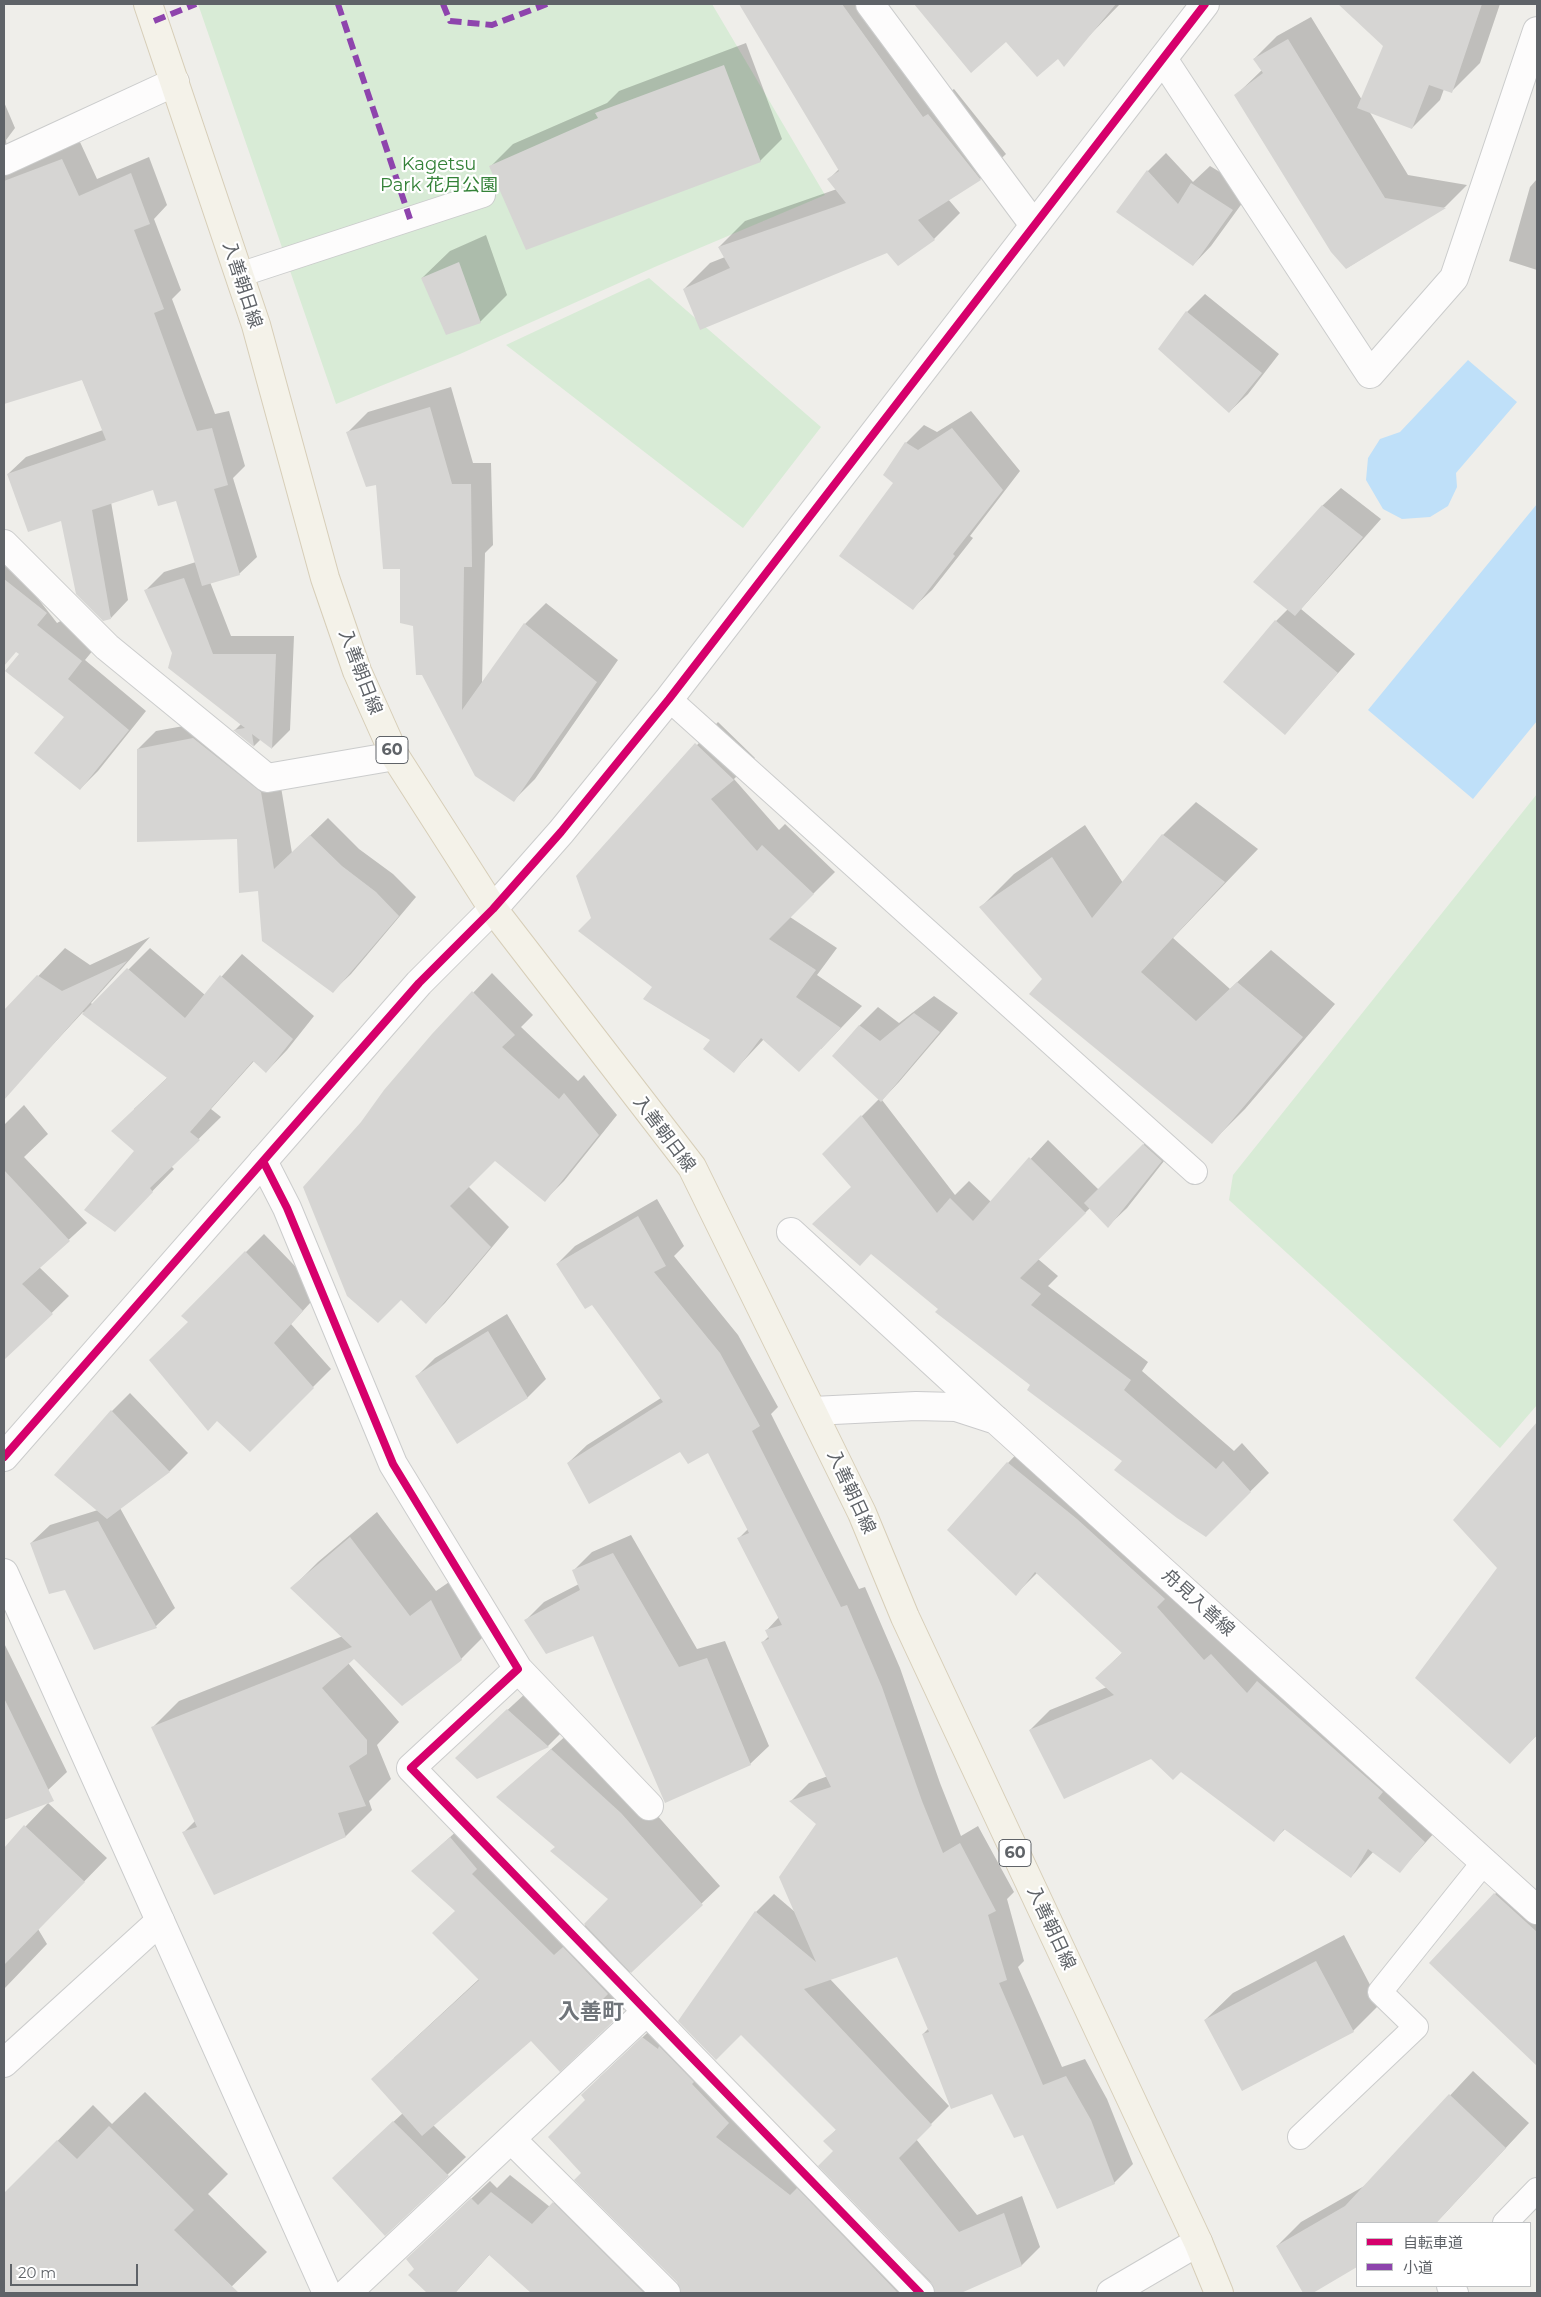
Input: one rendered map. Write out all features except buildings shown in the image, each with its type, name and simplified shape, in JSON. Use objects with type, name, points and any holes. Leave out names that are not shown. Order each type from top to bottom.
[{"type":"main road","name":"入善朝日線","points":[[148,4],[239,276],[279,404],[326,578],[357,670],[395,756],[493,909],[692,1167],[862,1514],[905,1617],[1198,2242],[1219,2293]]},
{"type":"street","points":[[870,4],[1034,226]]},
{"type":"street","points":[[4,1457],[419,983],[493,909],[561,832],[669,699],[1205,4]]},
{"type":"street","points":[[1163,58],[1370,374],[1454,278],[1537,31]]},
{"type":"street","points":[[4,162],[174,82]]},
{"type":"street","points":[[4,544],[107,647],[267,778],[395,756]]},
{"type":"street","points":[[263,1161],[287,1208],[393,1464],[518,1669],[649,1806]]},
{"type":"street","points":[[791,1232],[996,1420]]},
{"type":"street","name":"舟見入善線","points":[[813,1411],[916,1406],[956,1407],[996,1420],[1537,1910]]},
{"type":"street","points":[[4,1573],[328,2293]]},
{"type":"street","points":[[518,1669],[411,1768],[920,2293]]},
{"type":"street","points":[[4,2063],[160,1921]]},
{"type":"street","points":[[347,2293],[647,2011]]},
{"type":"street","points":[[511,2139],[666,2293]]},
{"type":"street","points":[[1111,2293],[1198,2242]]},
{"type":"lane","points":[[239,276],[483,195]]},
{"type":"lane","points":[[669,699],[1195,1172]]},
{"type":"lane","points":[[1300,2137],[1416,2027],[1380,1992],[1484,1862]]},
{"type":"lane","points":[[1506,2222],[1537,2190]]},
{"type":"green space","name":"Kagetsu Park 花月公園","points":[[198,4],[712,4],[825,195],[657,266],[460,354],[336,404]]},
{"type":"green space","points":[[649,278],[821,427],[743,528],[506,345]]},
{"type":"green space","points":[[1537,794],[1537,1405],[1500,1448],[1229,1200],[1233,1175]]},
{"type":"water","points":[[1468,360],[1517,402],[1456,473],[1457,487],[1448,506],[1430,517],[1402,519],[1383,509],[1366,480],[1368,458],[1380,439],[1400,432]]},
{"type":"water","points":[[1537,504],[1537,721],[1473,799],[1368,710]]},
{"type":"marked path","points":[[154,21],[196,4]]},
{"type":"marked path","points":[[338,4],[410,219]]},
{"type":"marked path","points":[[443,4],[450,21],[492,25],[547,4]]},
{"type":"cycle path","points":[[4,1457],[419,983],[493,909],[561,832],[669,699],[1205,4]]},
{"type":"cycle path","points":[[263,1161],[287,1208],[393,1464],[518,1669],[411,1768],[920,2293]]},
{"type":"district","name":"入善町","points":[[591,2013]]}]
